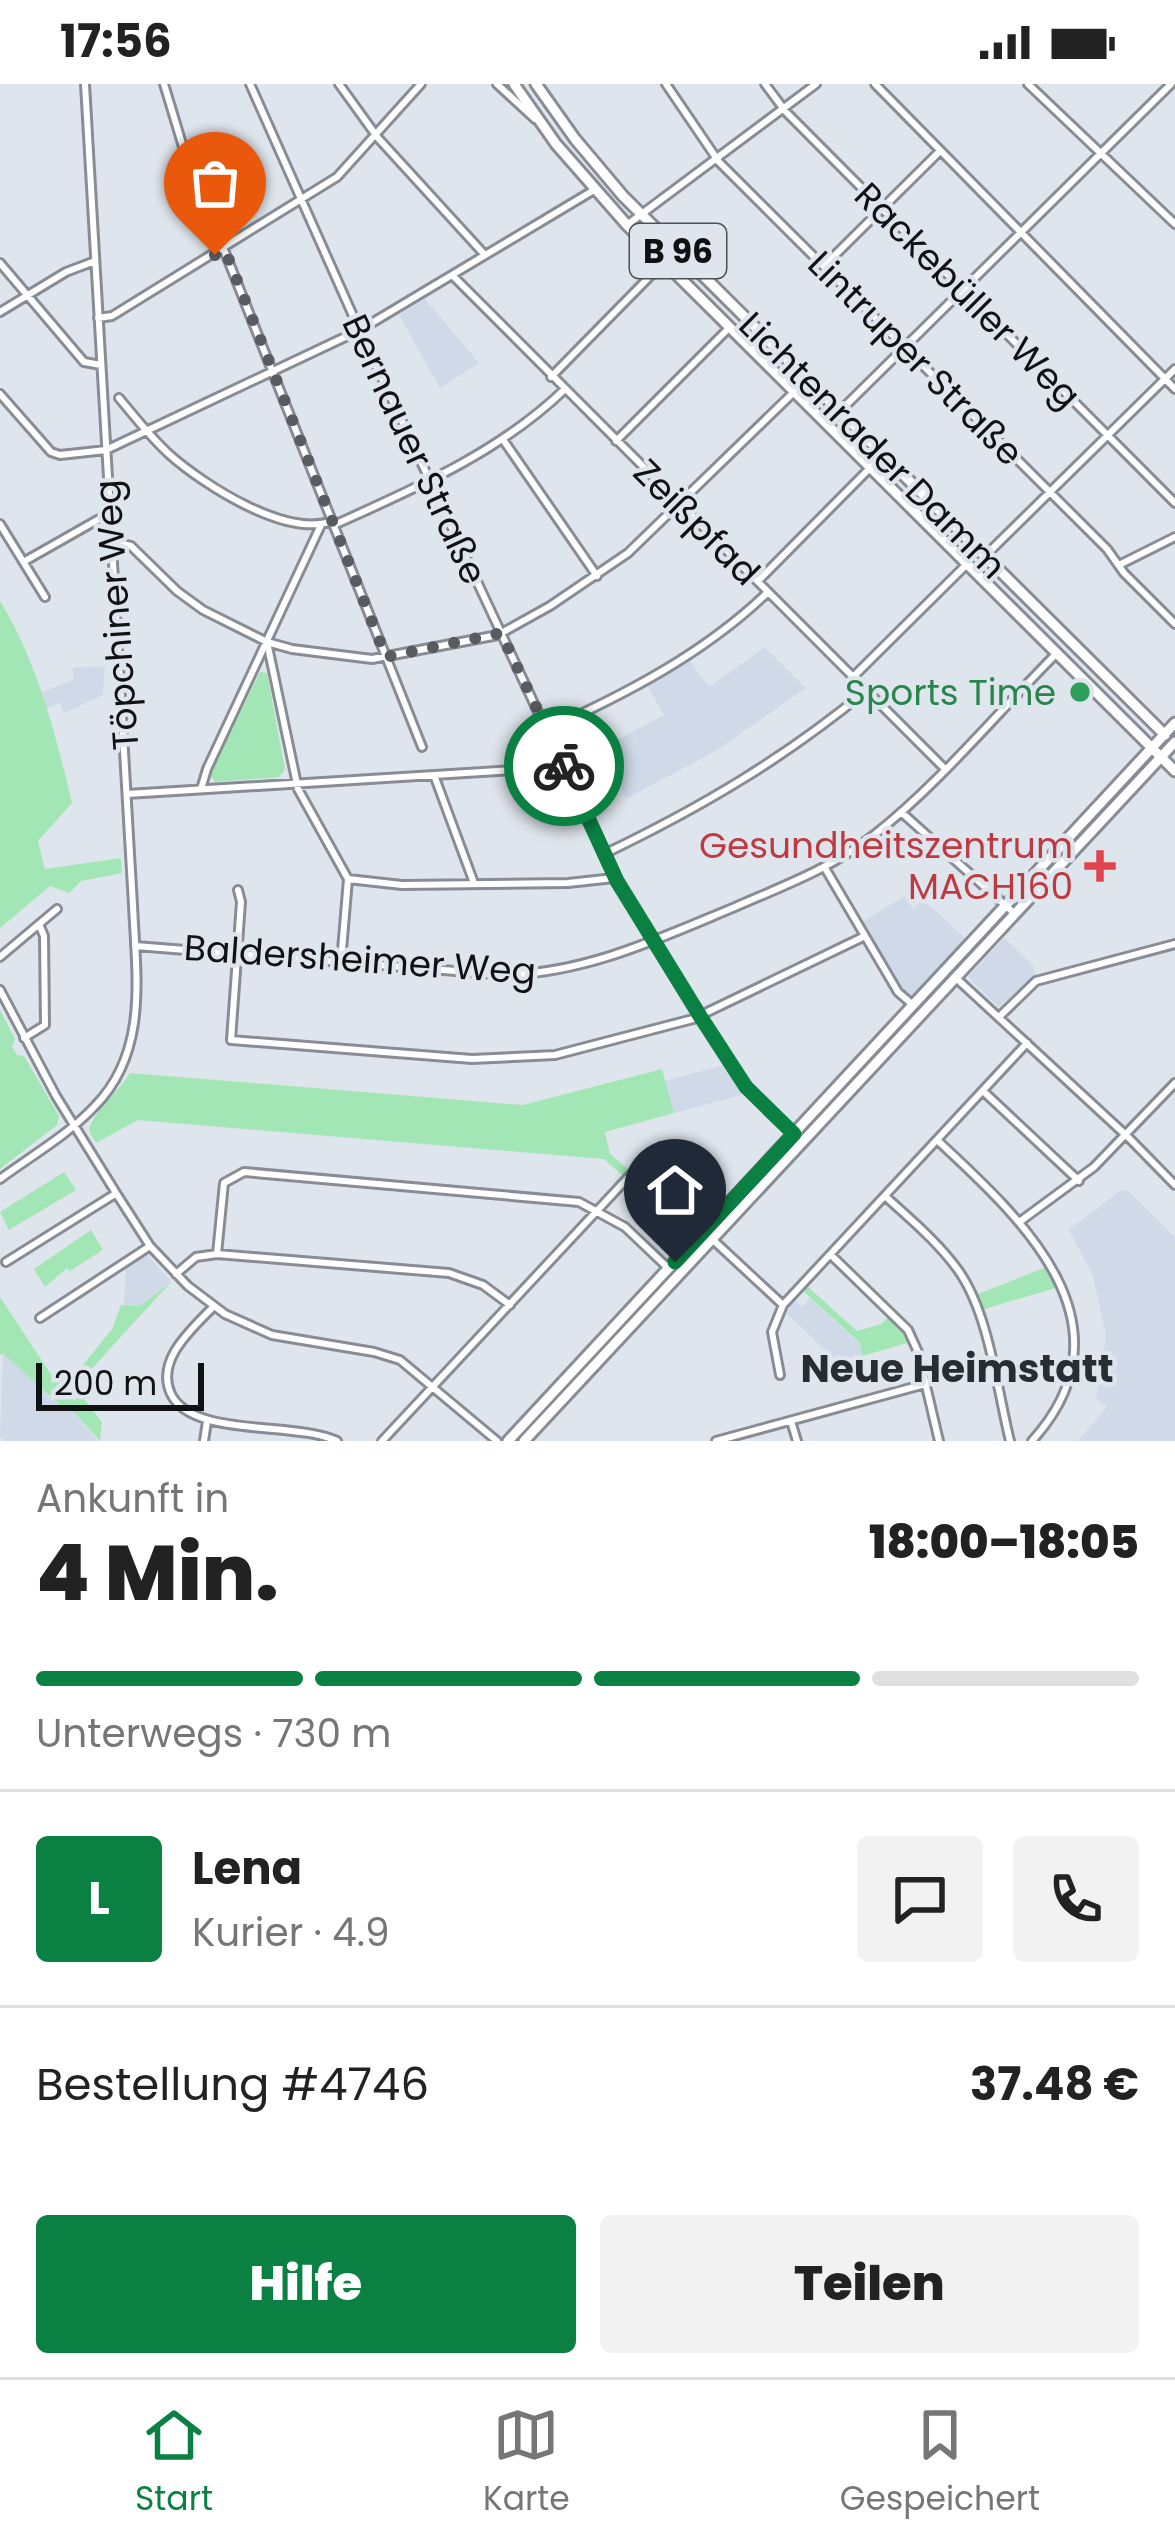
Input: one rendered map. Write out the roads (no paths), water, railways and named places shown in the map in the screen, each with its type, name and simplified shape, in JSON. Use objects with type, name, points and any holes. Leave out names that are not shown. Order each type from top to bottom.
[{"type":"main road","name":"Lichtenrader Damm","points":[[514,84],[538,121],[627,225],[1157,752]]},
{"type":"main road","name":"Lichtenrader Damm","points":[[536,84],[590,159],[641,214],[1172,742]]},
{"type":"main road","points":[[1124,718],[1136,705]]},
{"type":"main road","points":[[508,1441],[673,1272],[1157,752],[1172,742],[1175,723]]},
{"type":"main road","name":"B 96","points":[[1157,752],[1175,771]]},
{"type":"main road","points":[[524,1441],[673,1272],[712,1239],[913,1006],[952,974]]},
{"type":"street","name":"Töpchiner Weg","points":[[0,1179],[74,1125],[110,1090],[128,1057],[136,1013],[85,84]]},
{"type":"street","points":[[164,84],[183,147],[422,747]]},
{"type":"street","name":"Bernauer Straße","points":[[250,84],[615,877],[746,1087],[799,1138]]},
{"type":"street","points":[[339,84],[374,134],[485,255]]},
{"type":"street","points":[[98,318],[112,316],[225,250],[342,172],[422,84]]},
{"type":"street","name":"Lichtenrader Damm","points":[[497,84],[538,121]]},
{"type":"street","name":"Lintruper Straße","points":[[666,84],[716,158],[1050,492],[1175,625]]},
{"type":"street","name":"Rackebüller Weg","points":[[765,84],[1175,503]]},
{"type":"street","points":[[627,225],[816,84]]},
{"type":"street","points":[[874,84],[1175,389]]},
{"type":"street","points":[[1028,84],[1175,224]]},
{"type":"street","points":[[827,424],[1171,84]]},
{"type":"street","points":[[824,266],[940,151]]},
{"type":"street","points":[[0,394],[51,452],[106,450],[360,331],[594,190]]},
{"type":"street","points":[[0,312],[79,265],[95,261]]},
{"type":"street","points":[[551,377],[664,262]]},
{"type":"street","points":[[0,263],[84,362],[101,365]]},
{"type":"street","name":"Zeißpfad","points":[[452,275],[944,767]]},
{"type":"street","points":[[616,441],[729,328]]},
{"type":"street","points":[[985,556],[1175,369]]},
{"type":"street","points":[[112,542],[131,546],[194,604],[267,642],[326,656],[386,657],[501,633],[597,576],[681,506],[800,382],[808,381]]},
{"type":"street","points":[[119,398],[147,432],[190,471],[235,499],[294,522],[321,525],[430,481],[503,439],[565,389]]},
{"type":"street","points":[[503,439],[597,576]]},
{"type":"street","points":[[758,581],[870,468]]},
{"type":"street","points":[[25,561],[99,518],[110,518]]},
{"type":"street","points":[[0,524],[45,597]]},
{"type":"street","points":[[201,789],[321,525]]},
{"type":"street","points":[[1118,565],[1175,537]]},
{"type":"street","points":[[854,677],[967,563]]},
{"type":"street","points":[[546,730],[671,665],[740,618],[768,592]]},
{"type":"street","points":[[267,642],[296,783],[348,879],[341,962]]},
{"type":"street","name":"Baldersheimer Weg","points":[[135,946],[524,974],[588,964],[825,868],[872,837],[1057,653]]},
{"type":"street","points":[[604,854],[745,782],[867,690]]},
{"type":"street","points":[[127,794],[564,767]]},
{"type":"street","points":[[434,773],[474,883]]},
{"type":"street","points":[[901,812],[1010,910]]},
{"type":"street","points":[[825,868],[898,992],[913,1006]]},
{"type":"street","points":[[348,879],[401,885],[615,877]]},
{"type":"street","points":[[238,890],[231,1040],[512,1060],[577,1050],[700,1016],[865,935]]},
{"type":"street","points":[[0,957],[56,909]]},
{"type":"street","points":[[24,1038],[45,1024],[46,958],[39,924]]},
{"type":"street","points":[[999,1017],[1036,981],[1175,944]]},
{"type":"street","points":[[952,974],[1175,1185]]},
{"type":"street","points":[[0,990],[74,1125],[150,1246],[176,1275],[213,1307],[272,1335],[389,1355],[434,1386],[497,1441]]},
{"type":"street","points":[[780,1376],[772,1332],[783,1305],[1027,1043]]},
{"type":"street","points":[[1022,1221],[1078,1180],[1175,1083]]},
{"type":"street","points":[[983,1091],[1078,1180]]},
{"type":"street","points":[[937,1140],[1022,1221],[1060,1285],[1072,1340],[1063,1394],[1032,1441]]},
{"type":"street","points":[[382,1441],[661,1147]]},
{"type":"street","points":[[218,1253],[224,1183],[239,1172],[561,1198],[598,1209],[673,1272]]},
{"type":"street","points":[[6,1262],[116,1193]]},
{"type":"street","points":[[885,1196],[934,1242],[967,1283],[982,1324],[1010,1441]]},
{"type":"street","points":[[712,1239],[783,1305]]},
{"type":"street","points":[[40,1318],[150,1246]]},
{"type":"street","points":[[176,1275],[196,1257],[218,1253],[449,1273],[483,1286],[510,1305]]},
{"type":"street","points":[[831,1255],[903,1323],[918,1352],[939,1441]]},
{"type":"street","points":[[213,1307],[179,1344],[167,1376],[178,1404],[207,1420],[300,1429],[338,1441]]},
{"type":"street","points":[[716,1441],[925,1384]]},
{"type":"street","points":[[205,1441],[207,1420]]},
{"type":"street","points":[[790,1421],[797,1441]]},
{"type":"place","name":"Sports Time","points":[[1080,692]]},
{"type":"place","name":"Gesundheitszentrum MACH160","points":[[1100,866]]},
{"type":"district","name":"Neue Heimstatt","points":[[957,1368]]}]
